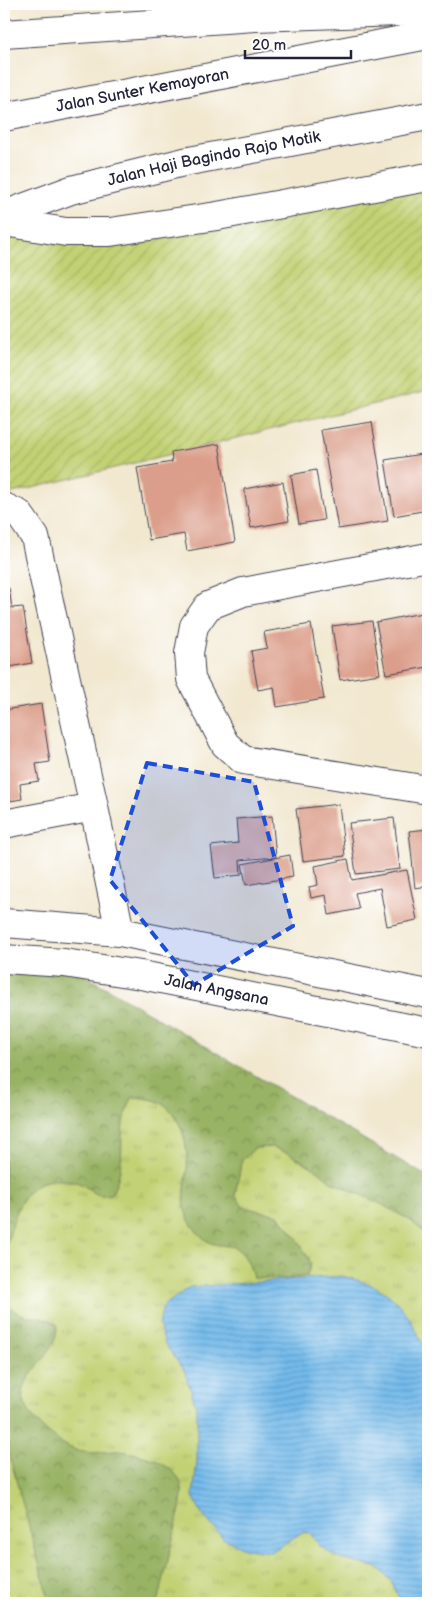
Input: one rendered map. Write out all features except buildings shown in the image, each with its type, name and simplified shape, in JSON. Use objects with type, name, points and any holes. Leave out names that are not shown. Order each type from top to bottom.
[{"type":"street","points":[[255,17],[289,4]]},
{"type":"street","points":[[4,34],[255,17],[428,11]]},
{"type":"street","name":"Jalan Sunter Kemayoran","points":[[4,117],[428,35]]},
{"type":"street","name":"Jalan Haji Bagindo Rajo Motik","points":[[4,215],[71,190],[184,162],[428,116]]},
{"type":"street","points":[[4,222],[66,232],[110,232],[217,216],[428,177]]},
{"type":"street","points":[[4,507],[19,514],[35,537],[120,932]]},
{"type":"street","points":[[428,557],[243,592],[208,606],[194,626],[189,653],[191,678],[225,744],[244,760],[428,790]]},
{"type":"street","points":[[4,824],[94,807]]},
{"type":"street","points":[[4,923],[120,932],[428,994]]},
{"type":"street","name":"Jalan Angsana","points":[[4,959],[64,963],[141,975],[428,1032]]},
{"type":"highlighted area","points":[[147,763],[254,782],[293,926],[194,985],[110,880]]},
{"type":"green space","points":[[428,175],[428,391],[4,495],[4,221],[110,232]]},
{"type":"green space","points":[[4,959],[64,963],[428,1177],[428,1235],[408,1219],[379,1203],[332,1182],[319,1171],[288,1153],[272,1147],[255,1148],[242,1160],[235,1194],[243,1207],[278,1215],[297,1238],[311,1263],[307,1276],[287,1279],[253,1278],[249,1264],[242,1253],[234,1247],[217,1245],[204,1239],[188,1218],[184,1200],[187,1152],[183,1134],[172,1111],[159,1102],[133,1097],[124,1121],[120,1167],[112,1193],[99,1195],[81,1184],[71,1181],[54,1180],[32,1188],[19,1206],[4,1251]]},
{"type":"green space","points":[[4,960],[428,1177],[428,1603],[4,1603]]},
{"type":"green space","points":[[4,1288],[8,1304],[15,1311],[27,1316],[46,1319],[57,1324],[56,1336],[52,1346],[31,1374],[23,1392],[27,1409],[40,1425],[57,1440],[75,1450],[92,1453],[117,1451],[136,1454],[166,1466],[179,1480],[182,1491],[181,1504],[158,1603],[50,1603],[4,1436]]},
{"type":"water","points":[[342,1276],[372,1285],[395,1300],[415,1327],[428,1358],[428,1603],[401,1603],[391,1581],[379,1568],[340,1559],[321,1547],[309,1532],[301,1533],[271,1552],[246,1549],[223,1538],[202,1514],[193,1496],[197,1461],[197,1410],[185,1372],[165,1344],[159,1325],[163,1306],[190,1287]]}]
